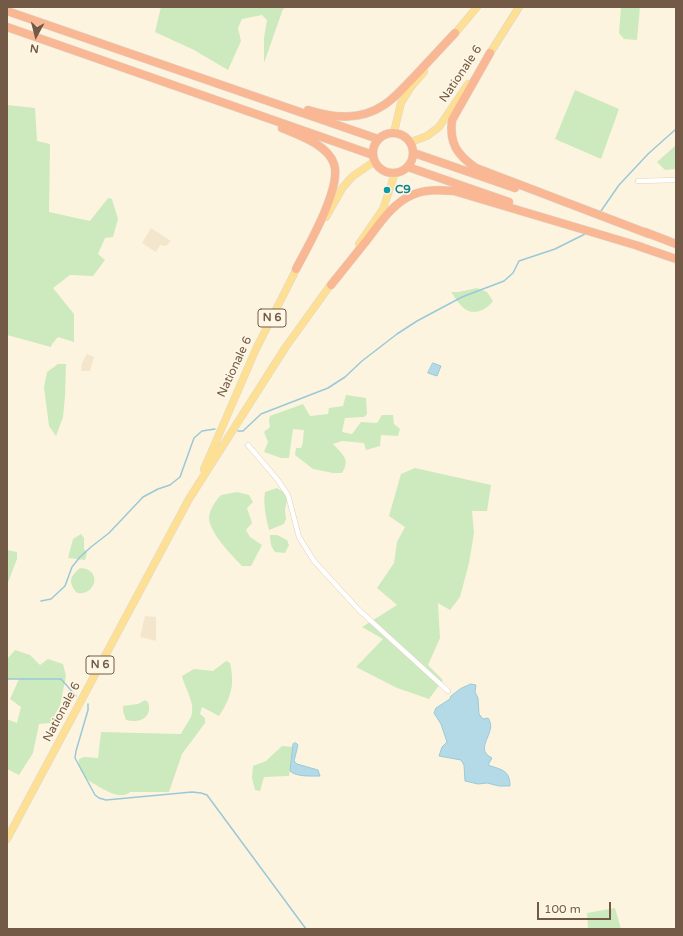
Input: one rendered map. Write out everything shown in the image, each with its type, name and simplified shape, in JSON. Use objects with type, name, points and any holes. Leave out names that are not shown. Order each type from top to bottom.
[{"type":"highway","points":[[7,11],[378,140]]},
{"type":"highway","points":[[7,27],[165,82],[374,158],[383,170],[395,173],[400,172],[411,163],[414,153],[411,142],[406,137],[394,132],[382,136],[378,140],[375,144],[374,158]]},
{"type":"highway","points":[[170,67],[246,89],[333,117],[348,117],[361,115],[384,105],[396,96],[455,33]]},
{"type":"highway","points":[[490,53],[452,120],[452,138],[457,150],[466,160],[476,168],[676,244]]},
{"type":"highway","points":[[165,82],[300,135],[316,144],[327,153],[334,163],[336,174],[334,186],[330,200],[296,269]]},
{"type":"highway","points":[[414,153],[649,234]]},
{"type":"highway","points":[[408,167],[642,248]]},
{"type":"highway","points":[[331,285],[388,214],[400,202],[412,195],[424,191],[454,191],[676,259]]},
{"type":"main road","points":[[394,132],[401,103],[411,87],[478,7]]},
{"type":"main road","name":"Nationale 6","points":[[411,142],[427,136],[439,127],[490,53],[519,7]]},
{"type":"main road","name":"Nationale 6","points":[[194,491],[256,349],[296,269],[343,187],[353,176],[374,158]]},
{"type":"main road","name":"Nationale 6","points":[[7,838],[194,491],[285,348],[331,285],[383,209],[395,173]]},
{"type":"street","points":[[638,181],[676,180]]},
{"type":"street","points":[[248,445],[278,479],[288,494],[299,537],[314,561],[359,610],[448,691]]},
{"type":"shaded area","points":[[151,228],[171,241],[166,246],[160,245],[156,252],[142,243]]},
{"type":"shaded area","points":[[87,354],[94,357],[90,371],[81,371],[82,363]]},
{"type":"shaded area","points":[[145,616],[156,617],[156,641],[140,637]]},
{"type":"green space","points":[[161,7],[288,7],[283,9],[264,63],[264,38],[267,20],[262,15],[242,19],[238,28],[241,41],[228,70],[194,50],[155,32]]},
{"type":"green space","points":[[621,7],[640,7],[637,40],[624,39],[619,33]]},
{"type":"green space","points":[[575,90],[619,109],[601,159],[555,139]]},
{"type":"green space","points":[[7,105],[35,108],[37,141],[50,144],[49,212],[90,221],[108,198],[112,199],[118,219],[113,237],[105,238],[98,254],[105,260],[93,276],[70,275],[53,288],[74,314],[74,342],[58,337],[51,347],[7,335]]},
{"type":"green space","points":[[676,145],[676,169],[665,170],[657,162]]},
{"type":"green space","points":[[477,288],[487,292],[493,301],[488,307],[476,312],[465,309],[451,292],[459,292]]},
{"type":"green space","points":[[58,364],[66,364],[63,417],[56,436],[49,426],[44,387],[47,372]]},
{"type":"green space","points":[[346,395],[366,398],[367,414],[364,417],[345,418],[342,432],[352,434],[361,422],[377,423],[382,415],[393,415],[394,424],[400,429],[398,436],[381,435],[380,446],[366,450],[364,443],[342,441],[333,444],[345,460],[346,464],[342,473],[333,473],[313,469],[295,455],[296,448],[301,448],[302,446],[304,430],[293,429],[289,458],[281,458],[264,452],[268,442],[264,432],[270,427],[270,416],[303,404],[310,416],[328,414],[329,408],[343,406]]},
{"type":"green space","points":[[415,468],[491,485],[487,511],[472,511],[474,533],[469,563],[460,597],[450,610],[438,603],[440,638],[428,665],[443,680],[429,699],[397,688],[356,667],[383,639],[362,627],[397,605],[377,588],[394,563],[397,542],[405,527],[389,516],[401,474]]},
{"type":"green space","points":[[277,488],[288,495],[285,510],[286,519],[284,524],[269,530],[264,497],[265,492]]},
{"type":"green space","points":[[237,492],[249,495],[253,502],[247,508],[252,523],[246,530],[250,537],[262,545],[251,566],[242,566],[217,537],[210,523],[209,517],[211,511],[219,497],[221,495]]},
{"type":"green space","points":[[81,534],[84,538],[84,549],[87,552],[85,560],[68,558],[73,539]]},
{"type":"green space","points":[[270,535],[277,535],[287,540],[289,545],[285,553],[275,552],[271,544]]},
{"type":"green space","points":[[7,550],[17,552],[17,559],[7,585]]},
{"type":"green space","points":[[80,568],[87,569],[94,577],[92,587],[84,593],[77,593],[71,583],[72,577]]},
{"type":"green space","points":[[15,650],[30,655],[40,665],[48,659],[63,664],[66,676],[60,706],[50,723],[39,724],[33,753],[19,775],[7,769],[7,719],[17,723],[21,707],[10,699],[19,679],[7,679],[7,659]]},
{"type":"green space","points":[[226,661],[230,663],[232,678],[229,697],[219,716],[202,707],[200,714],[205,718],[205,723],[182,754],[169,792],[130,792],[125,795],[120,795],[109,792],[89,781],[81,771],[79,759],[84,757],[98,758],[101,732],[181,734],[191,717],[192,712],[191,701],[182,676],[194,669],[213,671]]},
{"type":"green space","points":[[145,700],[148,702],[149,707],[149,712],[147,715],[136,721],[126,720],[123,706],[138,704]]},
{"type":"green space","points":[[282,746],[293,747],[289,776],[264,777],[260,791],[255,790],[252,778],[253,766],[266,761]]},
{"type":"green space","points":[[615,908],[621,929],[588,929],[587,913]]},
{"type":"water","points":[[433,363],[441,366],[437,376],[428,373]]},
{"type":"water","points":[[471,684],[476,685],[475,692],[478,698],[479,714],[483,719],[488,718],[491,723],[484,750],[492,758],[488,765],[504,771],[509,777],[510,786],[499,786],[487,783],[478,784],[465,781],[464,765],[461,760],[439,756],[442,747],[447,742],[441,724],[434,713],[436,708],[450,699],[451,696],[460,689]]},
{"type":"water","points":[[296,743],[298,745],[294,761],[297,764],[318,770],[320,776],[300,775],[290,771],[293,744]]},
{"type":"waterway","points":[[601,211],[619,185],[648,154],[676,129]]},
{"type":"waterway","points":[[238,431],[243,431],[261,414],[328,388],[345,377],[362,361],[397,334],[417,321],[462,297],[504,281],[513,273],[519,261],[555,249],[585,234]]},
{"type":"waterway","points":[[41,601],[51,599],[65,586],[72,567],[80,557],[109,533],[143,497],[158,489],[170,485],[180,477],[194,438],[202,431],[215,429]]},
{"type":"waterway","points":[[7,679],[61,679],[76,696]]},
{"type":"waterway","points":[[88,704],[88,710],[75,758],[95,795],[106,800],[192,792],[207,795],[306,929]]},
{"type":"place","name":"C9","points":[[387,190]]}]
